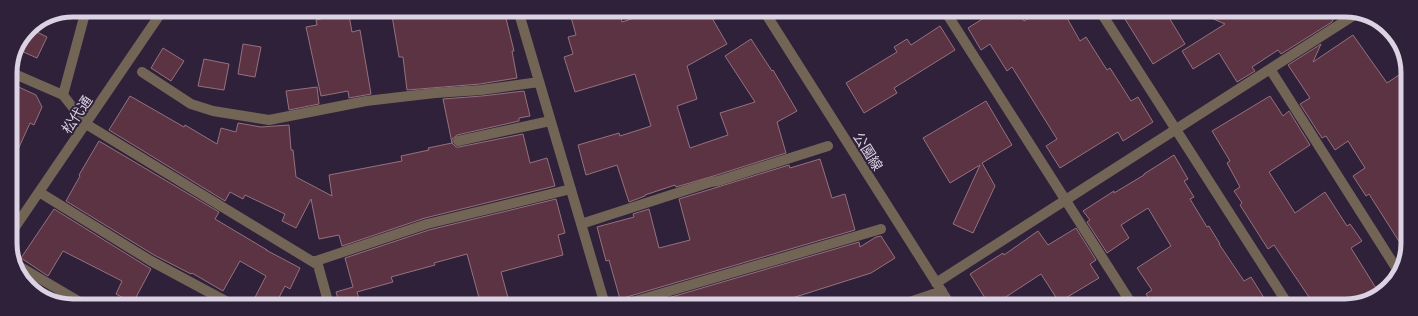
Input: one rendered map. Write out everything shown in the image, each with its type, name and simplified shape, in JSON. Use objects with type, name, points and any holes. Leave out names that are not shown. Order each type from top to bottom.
[{"type":"street","points":[[63,95],[84,17]]},
{"type":"street","name":"松代通","points":[[17,224],[158,17]]},
{"type":"street","points":[[520,17],[603,299]]},
{"type":"street","name":"公園線","points":[[768,17],[947,299]]},
{"type":"street","points":[[949,17],[1129,299]]},
{"type":"street","points":[[1104,17],[1284,299]]},
{"type":"street","points":[[913,299],[939,287],[1065,200],[1350,17]]},
{"type":"street","points":[[1270,69],[1396,266]]},
{"type":"street","points":[[142,72],[191,104],[213,111],[269,120],[366,101],[435,93],[481,90],[539,82]]},
{"type":"street","points":[[17,75],[63,95],[86,124],[318,265],[327,299]]},
{"type":"street","points":[[458,140],[550,121]]},
{"type":"street","points":[[582,224],[828,146]]},
{"type":"street","points":[[313,262],[427,224],[571,189]]},
{"type":"street","points":[[39,192],[152,261],[222,299]]},
{"type":"street","points":[[642,299],[881,229]]},
{"type":"street","points":[[24,269],[76,299]]},
{"type":"building","points":[[321,17],[349,17],[352,32],[360,30],[371,94],[349,98],[348,91],[321,96],[306,27],[317,25],[316,20],[321,19]]},
{"type":"building","points":[[392,17],[506,17],[514,51],[512,51],[517,78],[480,84],[407,90],[403,57],[399,57]]},
{"type":"building","points":[[571,17],[621,17],[622,22],[637,17],[711,17],[727,44],[687,66],[697,99],[677,106],[690,148],[728,135],[720,113],[755,102],[725,56],[751,39],[772,71],[773,70],[797,111],[777,122],[786,153],[676,187],[675,185],[629,202],[617,165],[586,175],[578,145],[619,133],[620,136],[651,126],[635,74],[575,92],[564,57],[573,54],[568,37],[576,35]]},
{"type":"building","points":[[985,17],[1021,17],[1024,21],[1031,17],[1066,17],[1080,41],[1086,37],[1107,70],[1110,68],[1131,101],[1138,97],[1153,122],[1123,141],[1118,132],[1060,168],[1046,146],[1057,139],[1012,67],[1007,71],[990,44],[981,50],[968,28]]},
{"type":"building","points":[[1124,17],[1169,17],[1185,44],[1153,64]]},
{"type":"building","points":[[1209,17],[1334,17],[1332,22],[1281,54],[1278,50],[1252,67],[1255,71],[1237,82],[1219,53],[1193,69],[1182,51],[1225,24]]},
{"type":"building","points":[[940,26],[955,50],[894,88],[897,93],[864,113],[846,83],[897,52],[894,47],[907,39],[911,45]]},
{"type":"building","points":[[36,31],[47,37],[37,58],[22,51]]},
{"type":"building","points":[[1353,35],[1387,83],[1399,75],[1401,78],[1401,244],[1369,194],[1366,196],[1353,176],[1365,168],[1348,141],[1335,150],[1326,136],[1322,138],[1300,104],[1310,98],[1288,65],[1321,44],[1313,62]]},
{"type":"building","points":[[243,44],[261,47],[255,77],[238,74]]},
{"type":"building","points":[[163,48],[184,61],[171,81],[151,68]]},
{"type":"building","points":[[204,59],[229,64],[224,90],[198,86]]},
{"type":"building","points":[[17,86],[36,95],[42,107],[34,125],[30,123],[17,152]]},
{"type":"building","points":[[317,87],[319,104],[289,110],[286,91]]},
{"type":"building","points":[[524,91],[530,116],[519,118],[519,121],[457,135],[452,139],[452,143],[443,99]]},
{"type":"building","points":[[130,96],[217,144],[221,128],[236,132],[238,123],[261,127],[289,125],[291,150],[293,150],[296,177],[332,196],[329,175],[402,161],[401,156],[452,143],[456,147],[459,147],[523,134],[530,163],[547,158],[555,186],[425,218],[342,246],[339,235],[319,239],[311,199],[296,228],[282,221],[285,214],[245,195],[243,199],[230,192],[225,201],[109,130]]},
{"type":"building","points":[[1270,96],[1283,116],[1289,111],[1310,145],[1269,172],[1295,213],[1325,192],[1347,226],[1350,224],[1362,241],[1351,248],[1376,289],[1366,295],[1356,298],[1310,299],[1274,245],[1268,249],[1240,205],[1242,203],[1234,191],[1240,187],[1227,163],[1230,161],[1212,131]]},
{"type":"building","points":[[986,101],[1012,145],[982,163],[995,186],[973,233],[953,224],[980,165],[950,183],[923,138]]},
{"type":"building","points":[[99,141],[219,212],[215,219],[266,250],[300,268],[290,289],[285,286],[278,299],[254,299],[266,276],[240,261],[223,291],[192,273],[191,274],[154,255],[66,201],[80,176],[79,175]]},
{"type":"building","points":[[1174,155],[1188,179],[1184,181],[1194,197],[1190,199],[1207,227],[1209,226],[1219,244],[1244,281],[1251,277],[1265,299],[1149,299],[1146,294],[1152,290],[1137,268],[1171,246],[1148,208],[1121,225],[1129,238],[1107,253],[1087,222],[1090,220],[1083,211]]},
{"type":"building","points":[[820,159],[832,198],[845,194],[855,230],[620,299],[609,260],[606,261],[597,227],[634,217],[633,214],[649,209],[659,248],[690,240],[679,199],[789,165],[790,168]]},
{"type":"building","points":[[556,199],[565,233],[558,235],[563,255],[501,272],[508,299],[479,299],[467,254],[434,263],[435,265],[391,277],[393,282],[357,292],[359,299],[338,299],[336,292],[353,287],[345,258],[429,230]]},
{"type":"building","points":[[54,209],[151,269],[135,299],[125,299],[116,294],[122,281],[63,251],[48,276],[21,258]]},
{"type":"building","points":[[1076,228],[1096,260],[1090,264],[1099,278],[1064,299],[1057,299],[1041,274],[1003,299],[986,299],[970,274],[1003,253],[1004,255],[1038,231],[1048,245]]},
{"type":"building","points":[[881,236],[895,258],[871,273],[789,299],[664,299],[859,242],[860,247],[876,237]]}]
